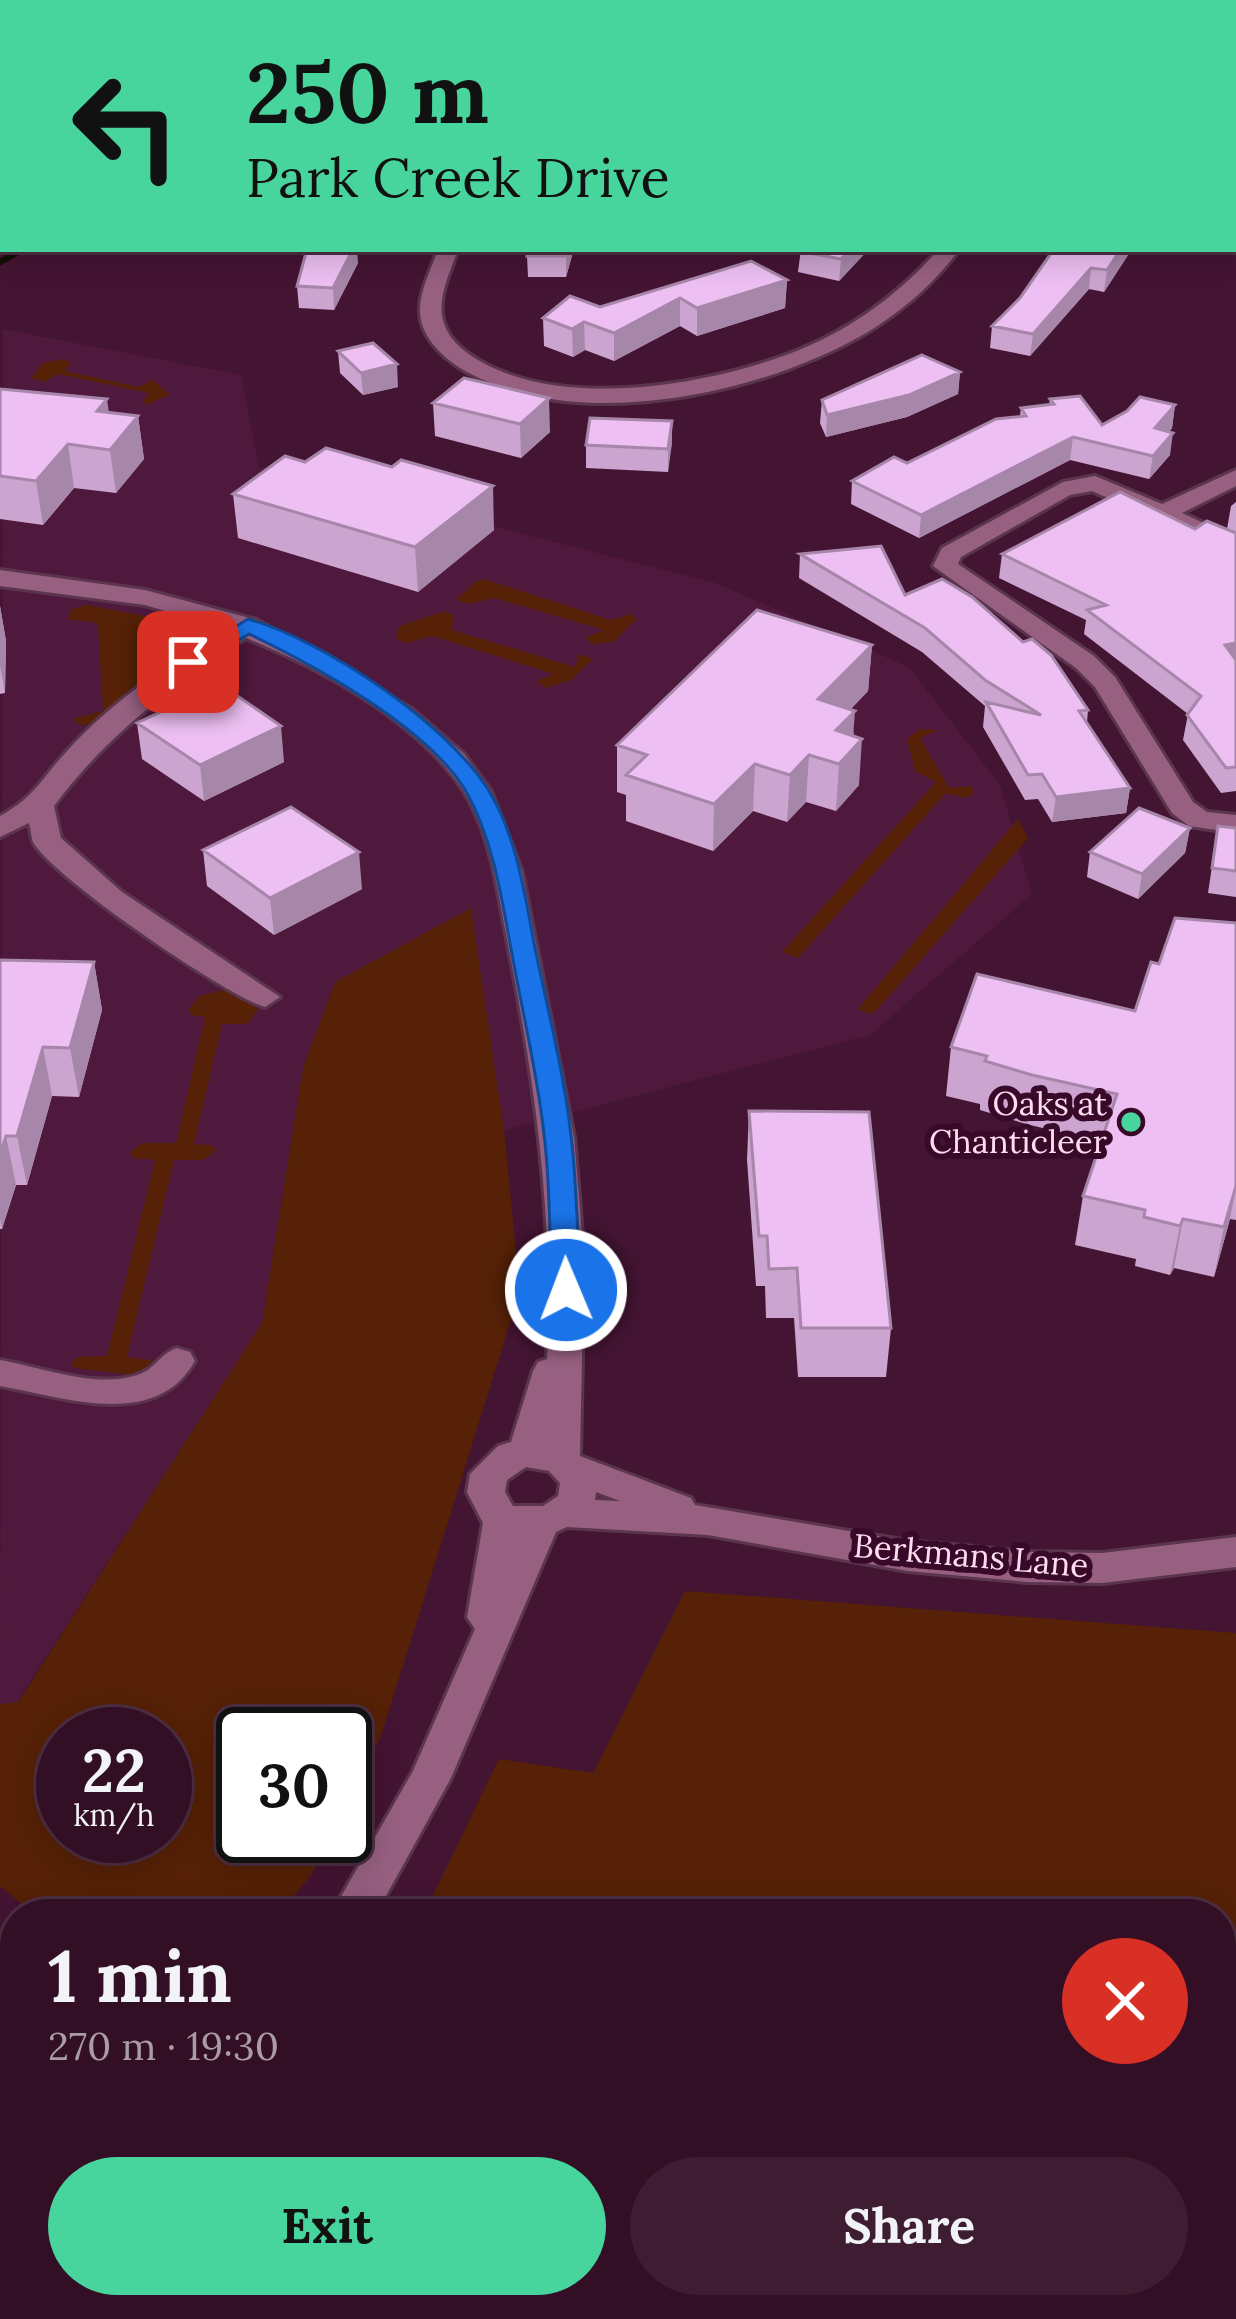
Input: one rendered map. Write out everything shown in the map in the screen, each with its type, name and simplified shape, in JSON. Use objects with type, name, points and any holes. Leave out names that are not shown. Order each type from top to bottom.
[{"type":"street","points":[[447,252],[430,313],[442,340],[459,358],[485,373],[548,392],[614,395],[723,381],[853,334],[904,303],[947,252]]},
{"type":"street","points":[[1164,513],[1236,477]]},
{"type":"street","points":[[1236,547],[1095,483],[1064,489],[951,554],[945,566],[1085,662],[1106,683],[1182,807],[1199,820],[1236,824]]},
{"type":"street","points":[[0,578],[170,601],[248,625],[313,656],[428,736],[467,776],[489,814],[507,868],[560,1151],[566,1323],[553,1460],[580,1491],[536,1518],[478,1674],[401,1834],[362,1899]]},
{"type":"street","points":[[0,828],[40,806],[100,733],[167,677],[248,625]]},
{"type":"street","points":[[40,806],[46,841],[112,898],[211,968],[266,997]]},
{"type":"street","points":[[0,1373],[131,1392],[170,1376],[177,1360]]},
{"type":"street","points":[[536,1518],[492,1509],[484,1486],[499,1464],[553,1460]]},
{"type":"street","name":"Berkmans Lane","points":[[553,1460],[708,1520]]},
{"type":"street","name":"Berkmans Lane","points":[[536,1518],[708,1520],[908,1556],[1028,1568],[1102,1568],[1236,1552]]},
{"type":"shaded area","points":[[3,329],[241,375],[259,467],[716,583],[909,667],[1000,785],[1032,894],[870,1035],[504,1130],[470,909],[335,982],[303,1068],[262,1323],[17,1702],[0,1704]]},
{"type":"shaded area","points":[[63,359],[71,363],[65,371],[138,387],[152,380],[170,394],[147,405],[142,402],[149,393],[58,374],[45,382],[31,378],[43,363]]},
{"type":"shaded area","points":[[484,579],[611,620],[631,614],[637,619],[613,642],[592,644],[586,637],[604,630],[494,598],[468,604],[456,600]]},
{"type":"shaded area","points":[[88,605],[197,626],[204,633],[98,724],[79,725],[73,719],[103,711],[98,623],[68,619],[71,609]]},
{"type":"shaded area","points":[[446,611],[453,615],[452,630],[575,667],[579,654],[593,659],[571,680],[546,688],[536,681],[554,674],[432,636],[407,643],[396,639],[399,626]]},
{"type":"shaded area","points":[[920,729],[938,730],[920,738],[949,788],[972,786],[973,794],[966,798],[946,793],[798,958],[782,952],[936,782],[915,771],[907,739]]},
{"type":"shaded area","points":[[1018,819],[1028,838],[877,1010],[870,1014],[858,1009]]},
{"type":"shaded area","points":[[471,908],[504,1130],[520,1291],[381,1736],[372,1754],[372,1707],[216,1707],[216,1863],[318,1863],[291,1899],[16,1899],[0,1886],[0,1704],[18,1702],[262,1323],[303,1068],[335,982]]},
{"type":"shaded area","points":[[224,990],[259,1002],[260,1007],[247,1024],[222,1024],[194,1144],[212,1145],[216,1151],[203,1160],[174,1160],[127,1357],[151,1360],[153,1367],[134,1375],[74,1368],[71,1363],[78,1357],[107,1356],[155,1160],[133,1158],[130,1153],[142,1143],[176,1143],[205,1017],[191,1015],[189,1009],[199,996]]},
{"type":"shaded area","points":[[685,1591],[1236,1633],[1236,1899],[431,1899],[499,1759],[593,1773]]},
{"type":"building","points":[[306,252],[351,252],[333,288],[297,286]]},
{"type":"building","points":[[528,252],[567,252],[566,256],[527,256]]},
{"type":"building","points":[[804,252],[847,252],[841,259]]},
{"type":"building","points":[[1052,252],[1119,252],[1107,270],[1091,268],[1033,334],[992,326],[1020,298]]},
{"type":"building","points":[[751,261],[787,280],[697,308],[680,298],[614,333],[584,322],[572,329],[543,318],[570,296],[600,307]]},
{"type":"building","points":[[373,343],[397,364],[361,373],[338,351]]},
{"type":"building","points":[[922,355],[960,372],[909,395],[827,415],[822,400]]},
{"type":"building","points":[[464,378],[549,398],[520,424],[433,403]]},
{"type":"building","points":[[0,389],[107,399],[97,411],[138,416],[110,450],[68,444],[36,481],[0,476]]},
{"type":"building","points":[[1080,396],[1102,425],[1140,397],[1175,405],[1155,428],[1173,433],[1153,456],[1073,437],[921,515],[852,481],[894,457],[907,463],[996,419],[1026,416],[1021,408]]},
{"type":"building","points":[[590,418],[672,421],[668,449],[586,445]]},
{"type":"building","points":[[326,448],[392,467],[401,460],[493,486],[415,547],[233,494],[285,456],[305,462]]},
{"type":"building","points":[[1120,492],[1195,529],[1207,521],[1236,533],[1236,643],[1225,645],[1236,660],[1236,767],[1226,768],[1187,715],[1201,696],[1087,610],[1106,605],[1002,554]]},
{"type":"building","points":[[881,546],[905,595],[942,579],[972,597],[1023,642],[1032,639],[1051,655],[1088,710],[1079,711],[1130,788],[1056,797],[1042,774],[1028,775],[986,702],[1041,715],[985,680],[925,628],[800,554]]},
{"type":"building","points":[[757,610],[872,645],[818,699],[855,711],[836,730],[862,739],[839,764],[809,755],[790,775],[755,764],[714,804],[626,775],[647,755],[617,745]]},
{"type":"building","points":[[220,684],[281,726],[200,765],[137,723]]},
{"type":"building","points":[[291,807],[359,852],[270,898],[203,850]]},
{"type":"building","points":[[1139,808],[1190,828],[1142,874],[1090,852]]},
{"type":"building","points":[[1218,826],[1236,828],[1236,871],[1212,868]]},
{"type":"building","name":"Oaks at Chanticleer","points":[[1175,918],[1236,923],[1236,1186],[1224,1227],[1183,1219],[1180,1226],[1144,1217],[1145,1210],[1083,1196],[1117,1094],[1032,1075],[951,1047],[977,974],[1135,1011],[1151,962],[1159,964]]},
{"type":"building","points":[[0,960],[94,962],[70,1048],[43,1047],[17,1136],[6,1136],[0,1154]]},
{"type":"building","points":[[749,1111],[869,1112],[891,1328],[801,1328],[797,1268],[769,1269],[767,1236],[759,1236]]},
{"type":"waterway","points":[[0,262],[18,252]]},
{"type":"place","name":"Oaks at Chanticleer","points":[[1131,1122]]},
{"type":"route","points":[[188,662],[248,625],[313,656],[383,701],[452,758],[479,794],[507,868],[548,1073],[560,1151],[566,1290]]}]
